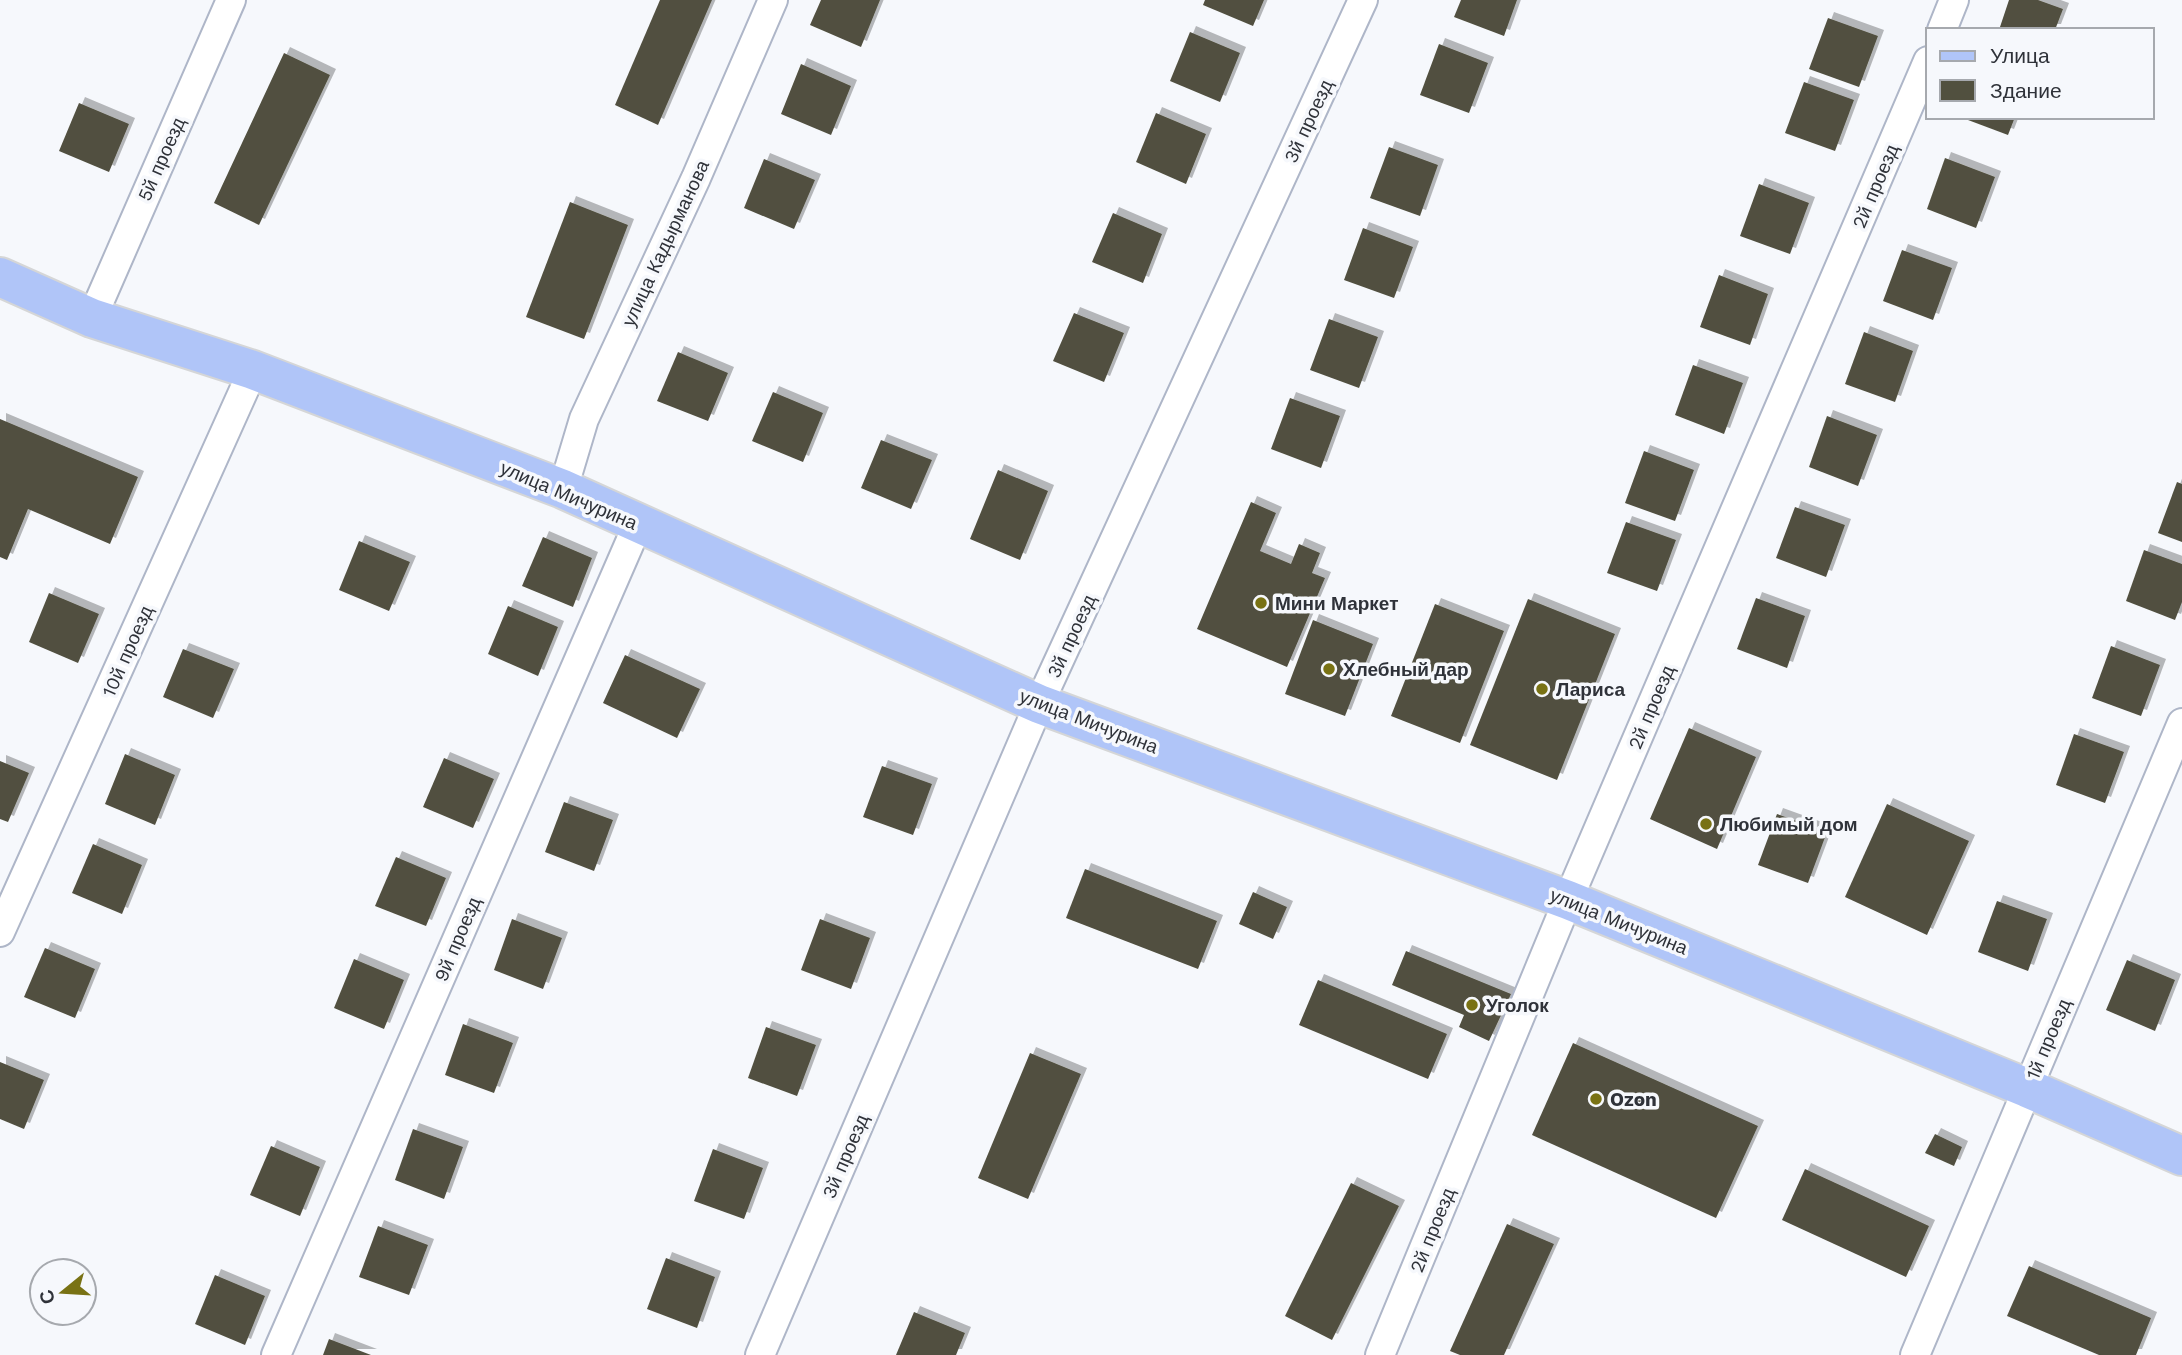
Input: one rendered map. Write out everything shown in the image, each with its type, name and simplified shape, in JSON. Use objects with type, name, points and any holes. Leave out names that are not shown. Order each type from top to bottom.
[{"type":"main road","name":"улица Мичурина","points":[[0,277],[92,318],[253,370],[563,489],[1039,704],[1568,900],[2027,1088],[2182,1156]]},
{"type":"street","name":"5й проезд","points":[[92,318],[231,0]]},
{"type":"street","name":"улица Кадырманова","points":[[563,489],[584,419],[696,178],[774,0]]},
{"type":"street","name":"3й проезд","points":[[760,1355],[1039,704],[1363,0]]},
{"type":"street","points":[[1943,28],[1954,0]]},
{"type":"street","name":"2й проезд","points":[[1380,1355],[1568,900],[1926,66]]},
{"type":"street","name":"10й проезд","points":[[0,932],[253,370]]},
{"type":"street","name":"9й проезд","points":[[276,1355],[638,524]]},
{"type":"street","name":"1й проезд","points":[[1915,1355],[2182,723]]},
{"type":"building","points":[[660,0],[712,0],[658,125],[615,105]]},
{"type":"building","points":[[821,0],[880,0],[861,47],[810,25]]},
{"type":"building","points":[[1205,0],[1264,0],[1253,26],[1203,5]]},
{"type":"building","points":[[1461,0],[1517,0],[1504,36],[1454,17]]},
{"type":"building","points":[[2009,0],[2038,0],[2063,9],[2056,28],[2000,28]]},
{"type":"building","points":[[1828,18],[1878,36],[1859,87],[1809,69]]},
{"type":"building","points":[[1190,32],[1240,53],[1220,102],[1170,81]]},
{"type":"building","points":[[1439,44],[1488,63],[1469,113],[1420,95]]},
{"type":"building","points":[[284,53],[330,75],[259,225],[214,203]]},
{"type":"building","points":[[801,64],[851,86],[831,135],[781,114]]},
{"type":"building","points":[[1804,82],[1854,100],[1835,151],[1785,133]]},
{"type":"building","points":[[79,103],[129,124],[109,172],[59,151]]},
{"type":"building","points":[[1156,113],[1206,134],[1186,184],[1136,162]]},
{"type":"building","points":[[1965,119],[2014,119],[2008,135]]},
{"type":"building","points":[[1389,147],[1438,165],[1420,216],[1370,198]]},
{"type":"building","points":[[1945,158],[1995,177],[1976,228],[1927,209]]},
{"type":"building","points":[[764,159],[815,180],[794,229],[744,208]]},
{"type":"building","points":[[1759,184],[1809,203],[1790,254],[1740,236]]},
{"type":"building","points":[[570,202],[628,225],[584,339],[526,317]]},
{"type":"building","points":[[1113,213],[1162,234],[1143,283],[1092,262]]},
{"type":"building","points":[[1363,228],[1413,247],[1394,298],[1344,280]]},
{"type":"building","points":[[1902,250],[1952,268],[1933,320],[1883,301]]},
{"type":"building","points":[[1719,275],[1768,294],[1750,345],[1700,327]]},
{"type":"building","points":[[1074,313],[1124,333],[1104,382],[1053,361]]},
{"type":"building","points":[[1329,319],[1378,337],[1359,388],[1310,370]]},
{"type":"building","points":[[1864,332],[1913,351],[1895,402],[1845,384]]},
{"type":"building","points":[[678,352],[728,373],[708,421],[657,401]]},
{"type":"building","points":[[1693,365],[1743,383],[1724,434],[1675,415]]},
{"type":"building","points":[[773,392],[823,413],[803,462],[752,441]]},
{"type":"building","points":[[1290,398],[1340,416],[1321,468],[1271,449]]},
{"type":"building","points":[[1827,416],[1877,435],[1858,486],[1809,467]]},
{"type":"building","points":[[0,419],[138,477],[110,544],[28,509],[7,560],[0,557]]},
{"type":"building","points":[[881,440],[932,460],[911,509],[861,488]]},
{"type":"building","points":[[1644,451],[1694,470],[1675,521],[1625,503]]},
{"type":"building","points":[[998,470],[1048,491],[1020,560],[970,539]]},
{"type":"building","points":[[2177,482],[2182,484],[2182,542],[2158,533]]},
{"type":"building","name":"Мини Маркет","points":[[1251,502],[1276,513],[1260,551],[1291,564],[1299,544],[1320,553],[1312,573],[1325,578],[1287,667],[1197,629]]},
{"type":"building","points":[[1795,507],[1845,525],[1826,577],[1776,558]]},
{"type":"building","points":[[1626,522],[1676,540],[1657,591],[1607,573]]},
{"type":"building","points":[[543,537],[592,558],[573,607],[522,586]]},
{"type":"building","points":[[359,541],[410,562],[389,611],[339,590]]},
{"type":"building","points":[[2144,550],[2182,564],[2182,602],[2175,620],[2126,601]]},
{"type":"building","points":[[49,593],[99,614],[78,663],[29,642]]},
{"type":"building","points":[[1756,598],[1805,616],[1787,668],[1737,649]]},
{"type":"building","name":"Лариса","points":[[1528,599],[1615,634],[1557,780],[1470,745]]},
{"type":"building","points":[[1435,604],[1504,631],[1460,743],[1391,716]]},
{"type":"building","points":[[508,606],[558,627],[538,676],[488,654]]},
{"type":"building","name":"Хлебный дар","points":[[1313,620],[1373,644],[1345,716],[1285,694]]},
{"type":"building","points":[[2111,646],[2160,665],[2141,716],[2092,698]]},
{"type":"building","points":[[183,649],[234,669],[213,718],[163,697]]},
{"type":"building","points":[[625,655],[700,689],[677,738],[603,703]]},
{"type":"building","points":[[1689,728],[1756,757],[1717,849],[1650,819]]},
{"type":"building","points":[[2074,734],[2124,752],[2105,803],[2056,785]]},
{"type":"building","points":[[125,754],[175,775],[155,825],[105,804]]},
{"type":"building","points":[[444,758],[494,779],[473,828],[423,807]]},
{"type":"building","points":[[0,761],[29,773],[8,822],[0,819]]},
{"type":"building","points":[[882,766],[932,784],[913,835],[863,817]]},
{"type":"building","points":[[564,802],[613,820],[594,871],[545,852]]},
{"type":"building","points":[[1887,804],[1969,841],[1927,935],[1845,897]]},
{"type":"building","points":[[1777,814],[1827,832],[1808,883],[1758,865]]},
{"type":"building","points":[[93,844],[142,865],[122,914],[72,893]]},
{"type":"building","points":[[396,857],[446,878],[426,926],[375,906]]},
{"type":"building","points":[[1085,869],[1217,921],[1198,969],[1066,918]]},
{"type":"building","points":[[1253,892],[1287,907],[1273,939],[1239,924]]},
{"type":"building","points":[[1997,901],[2047,919],[2028,971],[1978,952]]},
{"type":"building","points":[[512,919],[562,938],[543,989],[494,970]]},
{"type":"building","points":[[820,919],[870,938],[851,989],[801,970]]},
{"type":"building","points":[[45,948],[95,969],[75,1018],[24,997]]},
{"type":"building","name":"Уголок","points":[[1406,951],[1511,994],[1489,1041],[1459,1027],[1464,1015],[1392,985]]},
{"type":"building","points":[[354,959],[404,980],[384,1029],[334,1008]]},
{"type":"building","points":[[2127,960],[2175,980],[2155,1031],[2106,1010]]},
{"type":"building","points":[[1318,980],[1447,1034],[1428,1079],[1299,1025]]},
{"type":"building","points":[[463,1024],[513,1043],[494,1093],[445,1075]]},
{"type":"building","points":[[766,1027],[816,1045],[797,1096],[748,1078]]},
{"type":"building","points":[[1573,1043],[1758,1126],[1716,1218],[1532,1135]]},
{"type":"building","points":[[1030,1053],[1081,1074],[1028,1199],[978,1178]]},
{"type":"building","points":[[0,1062],[44,1080],[24,1129],[0,1119]]},
{"type":"building","points":[[413,1129],[463,1147],[444,1199],[395,1180]]},
{"type":"building","points":[[1935,1134],[1962,1147],[1954,1166],[1925,1153]]},
{"type":"building","points":[[271,1146],[320,1167],[300,1216],[250,1195]]},
{"type":"building","points":[[713,1149],[763,1168],[744,1219],[694,1201]]},
{"type":"building","points":[[1805,1169],[1929,1226],[1906,1277],[1782,1220]]},
{"type":"building","points":[[1351,1183],[1399,1206],[1332,1340],[1285,1316]]},
{"type":"building","points":[[1507,1224],[1554,1244],[1504,1355],[1460,1355],[1450,1351]]},
{"type":"building","points":[[378,1226],[428,1245],[409,1295],[359,1277]]},
{"type":"building","points":[[666,1258],[715,1277],[697,1328],[647,1309]]},
{"type":"building","points":[[2029,1266],[2151,1318],[2136,1355],[2099,1355],[2007,1316]]},
{"type":"building","points":[[215,1275],[265,1296],[245,1345],[195,1324]]},
{"type":"building","points":[[914,1312],[965,1333],[956,1355],[896,1355]]},
{"type":"building","points":[[329,1339],[371,1355],[323,1355]]},
{"type":"place","name":"Мини Маркет","points":[[1261,603]]},
{"type":"place","name":"Хлебный дар","points":[[1329,669]]},
{"type":"place","name":"Лариса","points":[[1542,689]]},
{"type":"place","name":"Любимый дом","points":[[1706,824]]},
{"type":"place","name":"Уголок","points":[[1472,1005]]},
{"type":"place","name":"Ozon","points":[[1596,1099]]}]
